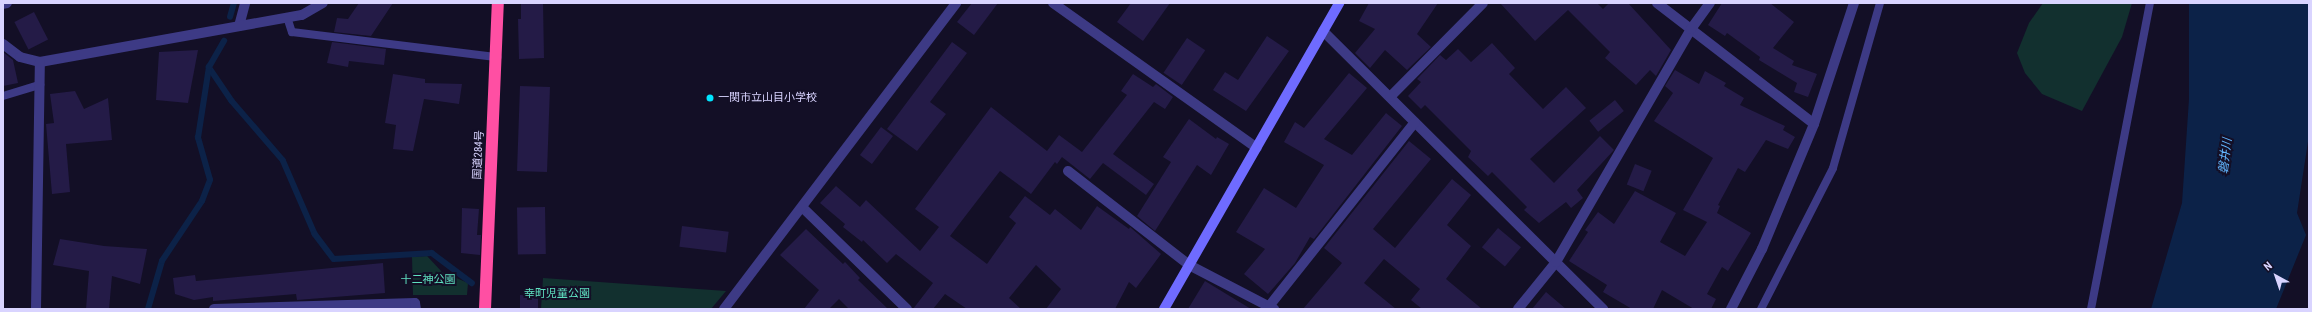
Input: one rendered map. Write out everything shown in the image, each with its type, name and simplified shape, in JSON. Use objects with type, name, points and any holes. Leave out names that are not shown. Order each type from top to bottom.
[{"type":"highway","name":"国道284号","points":[[485,309],[498,3]]},
{"type":"street","points":[[3,4],[7,3]]},
{"type":"street","points":[[239,26],[245,3]]},
{"type":"street","points":[[3,44],[20,57],[40,62],[302,15],[323,3]]},
{"type":"street","points":[[724,309],[956,3]]},
{"type":"street","points":[[1053,3],[1257,148]]},
{"type":"street","points":[[1164,309],[1339,3]]},
{"type":"street","points":[[1390,97],[1483,3]]},
{"type":"street","points":[[1657,3],[1814,124]]},
{"type":"street","points":[[1518,309],[1556,262],[1691,29],[1710,3]]},
{"type":"street","points":[[1731,309],[1762,249],[1814,124],[1854,3]]},
{"type":"street","points":[[1323,31],[1603,309]]},
{"type":"street","points":[[36,309],[40,62]]},
{"type":"street","points":[[1068,171],[1189,266],[1272,307],[1415,122]]},
{"type":"street","points":[[802,208],[907,309]]},
{"type":"street","points":[[214,309],[415,303],[416,309]]},
{"type":"lane","points":[[1761,309],[1833,168],[1880,3]]},
{"type":"lane","points":[[2091,309],[2150,3]]},
{"type":"lane","points":[[287,17],[292,32],[496,57]]},
{"type":"lane","points":[[3,96],[40,85]]},
{"type":"green space","points":[[2043,3],[2132,3],[2122,37],[2082,111],[2042,94],[2025,73],[2017,53],[2029,23]]},
{"type":"green space","name":"十二神公園","points":[[427,256],[442,272],[468,283],[467,295],[413,295],[412,257]]},
{"type":"green space","name":"幸町児童公園","points":[[543,278],[726,291],[711,309],[541,309]]},
{"type":"water","name":"磐井川","points":[[2189,3],[2309,3],[2309,135],[2297,213],[2306,235],[2276,309],[2151,309],[2182,203],[2189,99]]},
{"type":"building","points":[[359,3],[393,3],[371,36],[334,32],[337,18],[348,19]]},
{"type":"building","points":[[521,3],[543,3],[544,58],[519,59],[518,19],[521,19]]},
{"type":"building","points":[[972,3],[998,3],[974,35],[957,22]]},
{"type":"building","points":[[1131,3],[1170,3],[1143,41],[1117,22]]},
{"type":"building","points":[[1369,3],[1438,3],[1417,34],[1431,47],[1407,70],[1385,50],[1370,68],[1355,53],[1375,29],[1359,21]]},
{"type":"building","points":[[1500,3],[1597,3],[1603,9],[1609,3],[1628,3],[1671,50],[1656,76],[1650,70],[1636,85],[1605,58],[1610,52],[1568,10],[1535,41]]},
{"type":"building","points":[[1722,3],[1770,3],[1794,22],[1773,48],[1794,61],[1792,65],[1817,74],[1808,97],[1794,92],[1797,83],[1759,60],[1760,57],[1727,33],[1725,36],[1708,25]]},
{"type":"building","points":[[34,12],[48,40],[28,50],[14,22]]},
{"type":"building","points":[[1267,36],[1289,51],[1246,111],[1213,90],[1225,72],[1238,80]]},
{"type":"building","points":[[1187,38],[1205,50],[1182,85],[1164,73]]},
{"type":"building","points":[[332,42],[386,49],[384,65],[349,61],[348,67],[327,63]]},
{"type":"building","points":[[952,42],[967,53],[930,102],[946,114],[917,151],[887,129]]},
{"type":"building","points":[[1492,43],[1515,68],[1509,74],[1543,109],[1566,87],[1586,108],[1530,159],[1554,183],[1600,136],[1614,150],[1577,190],[1583,198],[1571,208],[1566,202],[1539,223],[1524,210],[1527,207],[1492,172],[1488,176],[1468,157],[1471,151],[1425,105],[1421,109],[1408,96],[1421,82],[1417,79],[1440,55],[1446,60],[1458,49],[1471,62]]},
{"type":"building","points":[[198,50],[188,103],[156,100],[159,52]]},
{"type":"building","points":[[3,52],[13,60],[18,83],[3,86]]},
{"type":"building","points":[[1675,70],[1699,84],[1705,71],[1726,83],[1724,86],[1744,98],[1740,105],[1785,126],[1783,130],[1795,137],[1788,149],[1766,140],[1745,172],[1738,168],[1718,205],[1720,206],[1717,213],[1751,233],[1728,271],[1722,267],[1707,294],[1716,299],[1711,309],[1694,309],[1662,290],[1653,309],[1632,309],[1603,292],[1607,285],[1569,261],[1588,232],[1585,230],[1598,212],[1614,224],[1635,191],[1676,213],[1660,242],[1685,256],[1707,222],[1683,210],[1713,158],[1654,121],[1673,93],[1665,86]]},
{"type":"building","points":[[1349,73],[1367,88],[1324,139],[1352,155],[1386,113],[1402,126],[1314,239],[1310,237],[1295,263],[1268,294],[1244,274],[1265,249],[1236,232],[1264,188],[1296,208],[1324,165],[1284,142],[1295,122],[1304,128]]},
{"type":"building","points":[[393,74],[425,79],[425,83],[462,84],[459,104],[424,99],[413,151],[393,149],[396,125],[385,123]]},
{"type":"building","points":[[1133,74],[1153,87],[1156,84],[1173,97],[1165,109],[1154,102],[1113,154],[1154,184],[1146,195],[1103,163],[1090,179],[1062,157],[1057,164],[1055,162],[1031,194],[1000,171],[950,236],[987,264],[1016,223],[1009,217],[1025,196],[1050,215],[1055,209],[1081,230],[1097,206],[1129,229],[1130,227],[1161,254],[1136,288],[1129,282],[1115,309],[1046,309],[1061,289],[1036,265],[1009,298],[1021,309],[967,309],[945,294],[933,309],[913,309],[933,283],[896,254],[887,263],[863,240],[862,242],[843,227],[845,224],[820,203],[836,186],[860,207],[866,200],[920,251],[939,227],[915,209],[991,107],[1047,151],[1059,135],[1082,152],[1127,95],[1121,91]]},
{"type":"building","points":[[520,86],[550,87],[547,172],[517,171]]},
{"type":"building","points":[[75,91],[84,109],[108,98],[112,140],[66,144],[70,192],[52,194],[46,124],[54,123],[50,94]]},
{"type":"building","points":[[1615,100],[1624,111],[1598,132],[1589,121]]},
{"type":"building","points":[[1189,119],[1216,139],[1217,137],[1229,144],[1211,175],[1197,165],[1155,231],[1137,216],[1171,162],[1163,157]]},
{"type":"building","points":[[881,127],[893,136],[872,164],[860,155]]},
{"type":"building","points":[[1409,141],[1431,159],[1373,229],[1395,248],[1452,179],[1471,195],[1447,225],[1471,246],[1446,279],[1482,309],[1422,309],[1411,300],[1420,289],[1384,259],[1364,283],[1396,309],[1303,309],[1342,263],[1324,248]]},
{"type":"building","points":[[1635,164],[1652,171],[1643,191],[1627,184]]},
{"type":"building","points":[[517,207],[545,207],[546,254],[518,254]]},
{"type":"building","points":[[462,208],[479,209],[477,235],[481,235],[480,255],[461,253]]},
{"type":"building","points":[[682,226],[729,232],[726,253],[679,247]]},
{"type":"building","points":[[1498,228],[1521,247],[1505,266],[1482,247]]},
{"type":"building","points":[[806,229],[843,264],[845,262],[860,278],[858,280],[888,309],[849,309],[839,299],[829,309],[804,309],[819,290],[780,255]]},
{"type":"building","points":[[60,239],[104,246],[147,249],[140,284],[112,276],[109,309],[86,309],[89,271],[53,265]]},
{"type":"building","points":[[383,263],[385,293],[297,300],[296,294],[213,301],[213,297],[194,300],[175,294],[173,278],[195,275],[196,281]]},
{"type":"building","points":[[1205,281],[1251,309],[1188,309]]},
{"type":"building","points":[[1546,292],[1566,309],[1532,309]]},
{"type":"building","points":[[520,295],[538,295],[538,309],[520,309]]},
{"type":"waterway","points":[[230,17],[234,3]]},
{"type":"waterway","points":[[148,309],[162,261],[202,201],[210,180],[198,138],[209,67],[224,41]]},
{"type":"waterway","points":[[209,67],[232,101],[283,160],[315,234],[334,259],[432,253],[472,283]]},
{"type":"place","name":"一関市立山目小学校","points":[[710,98]]}]
